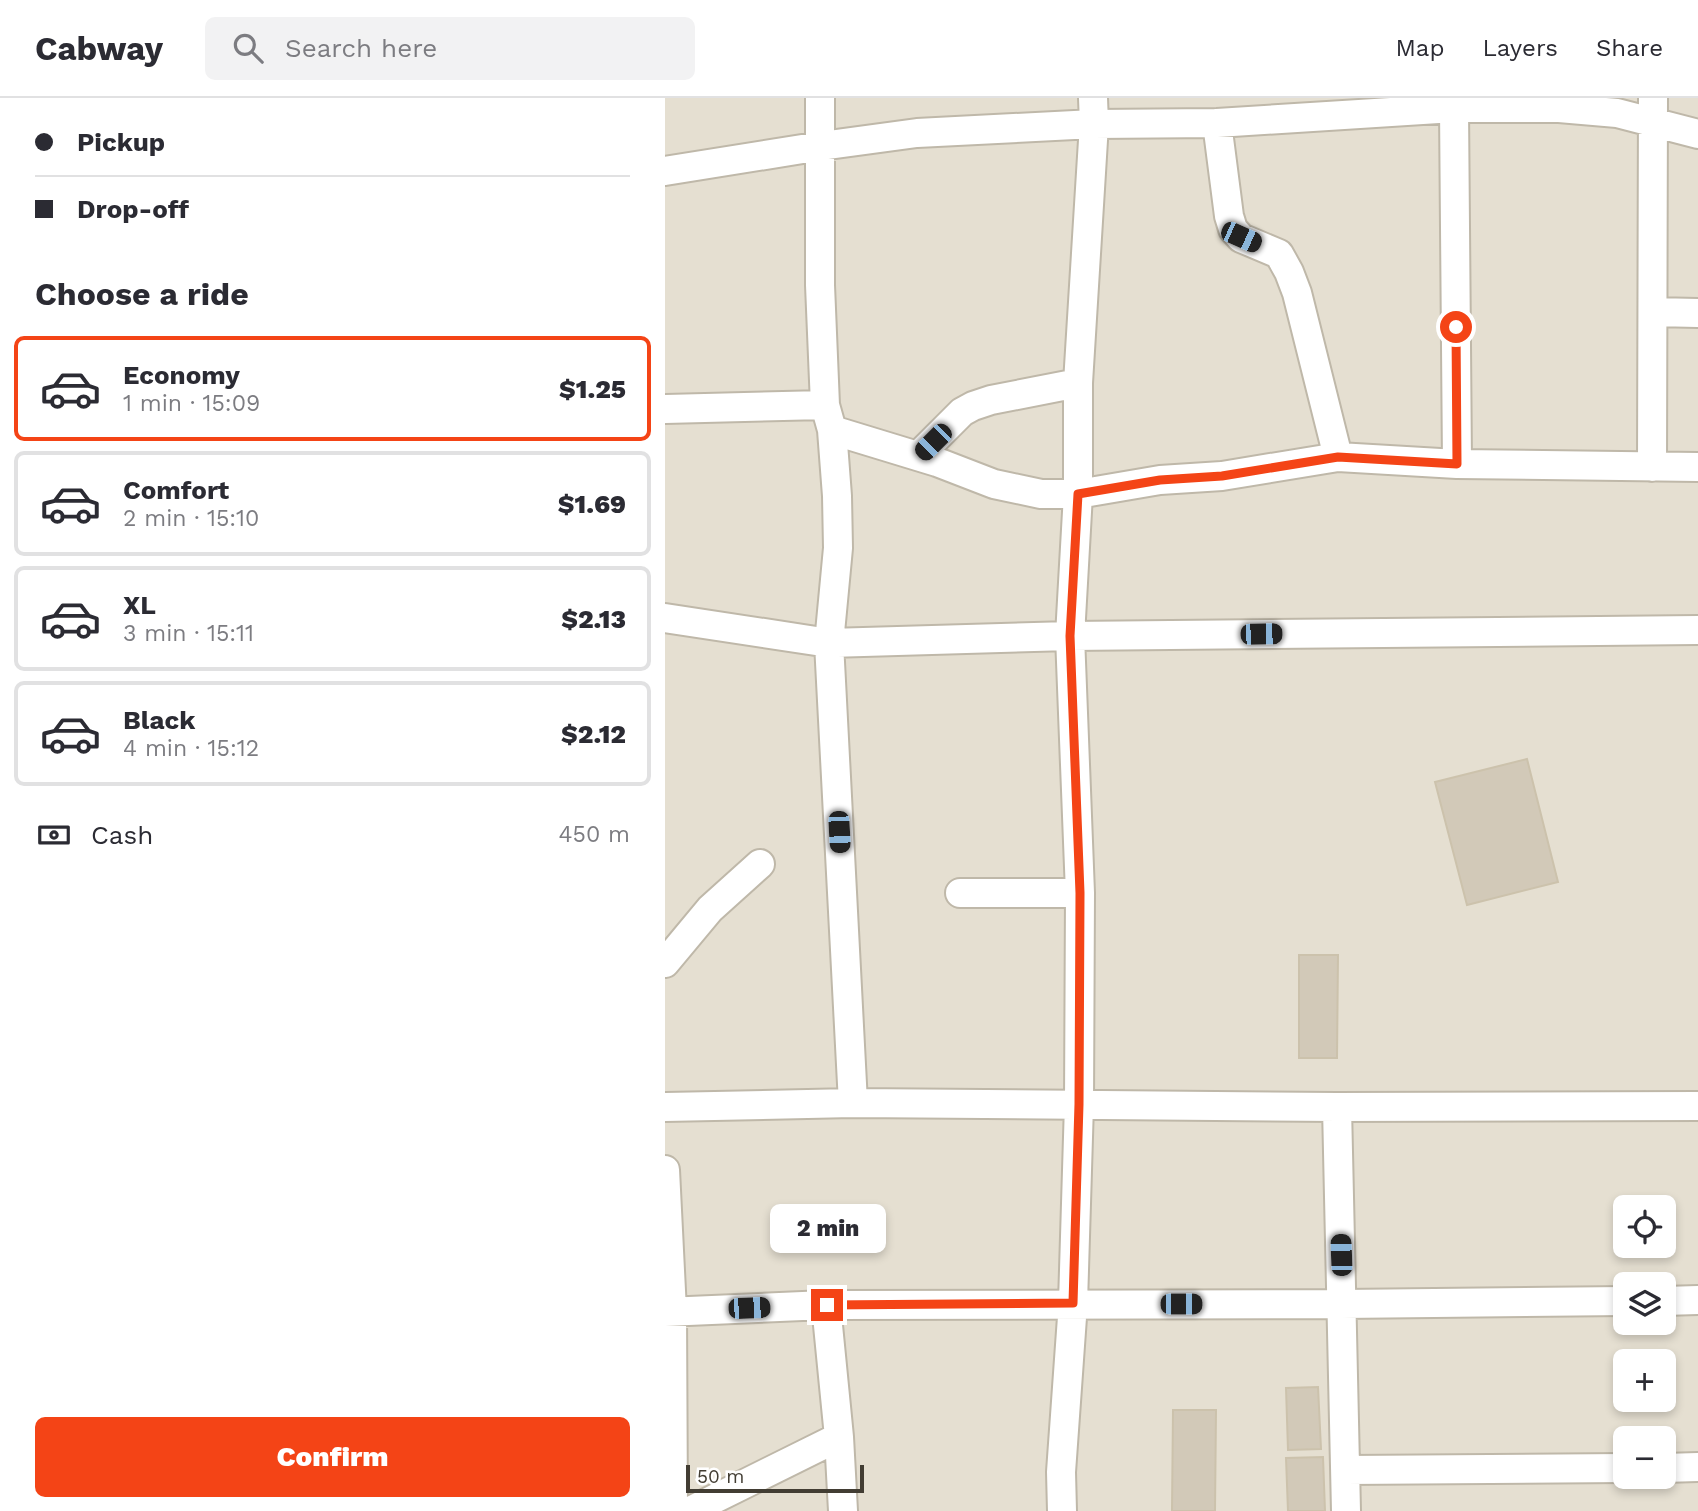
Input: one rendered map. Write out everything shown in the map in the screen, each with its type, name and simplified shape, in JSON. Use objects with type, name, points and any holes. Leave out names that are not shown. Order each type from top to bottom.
[{"type":"street","points":[[820,98],[820,285],[828,417],[837,496],[838,548],[829,643],[853,1103]]},
{"type":"street","points":[[665,171],[821,146],[1093,111],[1217,123],[1406,105],[1559,108],[1617,113],[1654,110],[1698,134]]},
{"type":"street","points":[[1454,108],[1457,464]]},
{"type":"street","points":[[1652,467],[1654,110]]},
{"type":"street","points":[[1062,1511],[1062,1458],[1073,1303],[1079,1104],[1080,893],[1070,636],[1078,494],[1078,383],[1093,111]]},
{"type":"street","points":[[1217,123],[1233,229],[1241,237],[1279,254],[1289,272],[1338,457]]},
{"type":"street","points":[[1653,312],[1698,313]]},
{"type":"street","points":[[918,456],[962,412],[973,406],[1078,383]]},
{"type":"street","points":[[665,409],[828,417],[918,456],[994,484],[1041,494],[1078,494],[1160,480],[1222,476],[1338,457],[1457,464],[1698,467]]},
{"type":"street","points":[[665,618],[829,643],[1070,636],[1698,630]]},
{"type":"street","points":[[665,963],[710,909],[759,864]]},
{"type":"street","points":[[960,893],[1080,893]]},
{"type":"street","points":[[665,1107],[853,1103],[1337,1107],[1698,1106]]},
{"type":"street","points":[[1337,1107],[1346,1511]]},
{"type":"street","points":[[665,1170],[673,1511]]},
{"type":"street","points":[[1676,1301],[1698,1300]]},
{"type":"street","points":[[668,1312],[827,1305],[1613,1301]]},
{"type":"street","points":[[827,1305],[843,1511]]},
{"type":"street","points":[[690,1511],[839,1437]]},
{"type":"street","points":[[1676,1468],[1698,1467]]},
{"type":"street","points":[[1346,1470],[1613,1468]]},
{"type":"shaded area","points":[[665,98],[1698,98],[1698,1511],[665,1511]]},
{"type":"building","points":[[1527,759],[1558,882],[1467,905],[1435,782]]},
{"type":"building","points":[[1299,955],[1338,955],[1337,1058],[1299,1058]]},
{"type":"building","points":[[1318,1387],[1321,1449],[1288,1450],[1286,1388]]},
{"type":"building","points":[[1173,1410],[1216,1410],[1215,1511],[1172,1511]]},
{"type":"building","points":[[1323,1457],[1325,1511],[1288,1511],[1286,1458]]},
{"type":"route","points":[[827,1305],[1073,1303],[1079,1104],[1080,893],[1070,636],[1078,494],[1160,480],[1222,476],[1338,457],[1457,464],[1456,327]]}]
